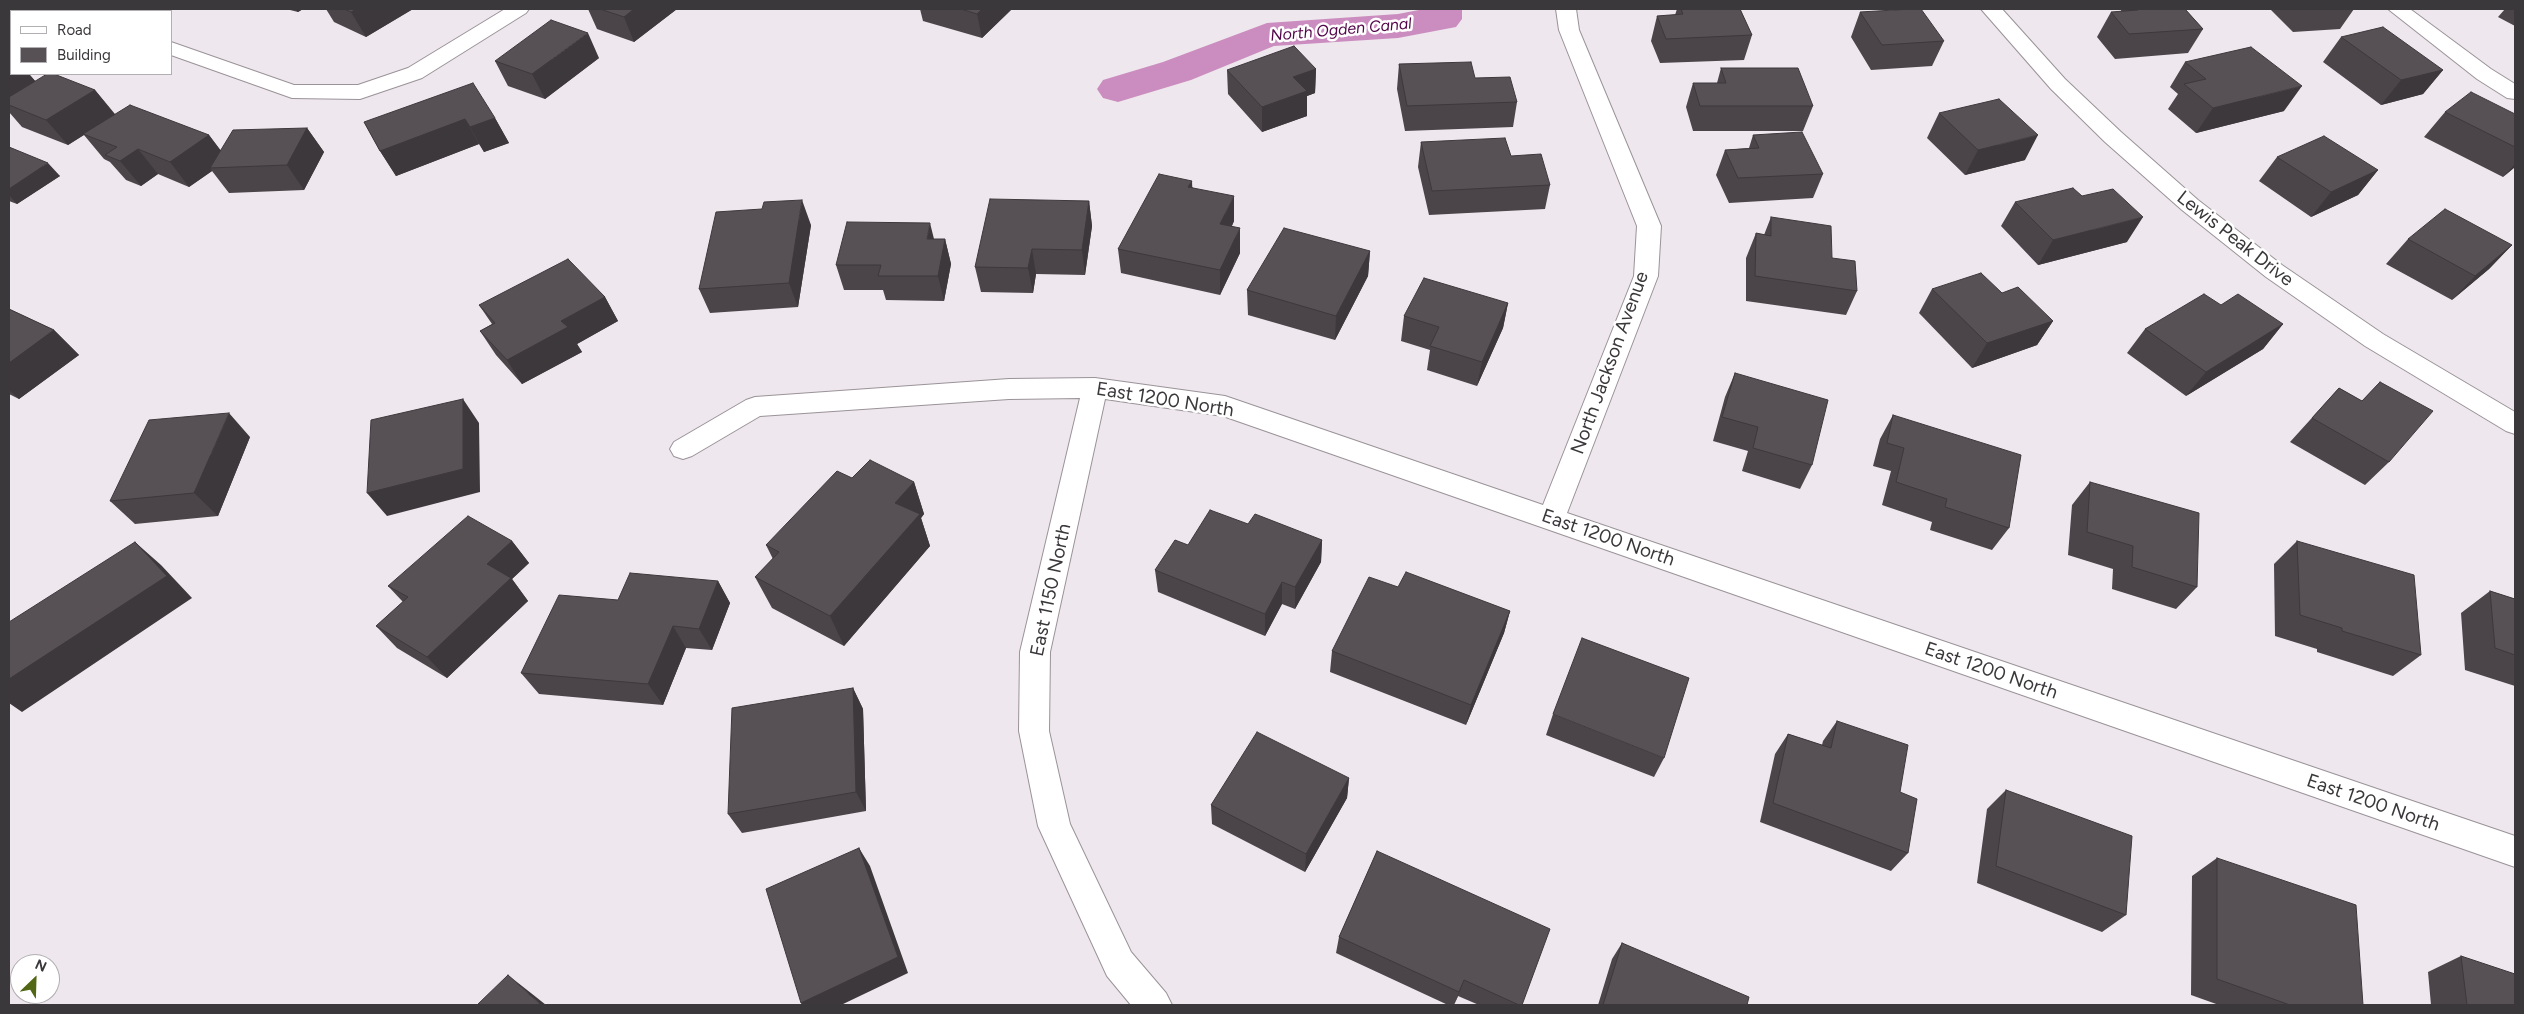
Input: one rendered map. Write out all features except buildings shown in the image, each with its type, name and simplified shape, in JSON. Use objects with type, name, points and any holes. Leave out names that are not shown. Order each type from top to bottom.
[{"type":"street","points":[[172,48],[292,91],[360,92],[415,73],[519,9]]},
{"type":"street","name":"North Jackson Avenue","points":[[1551,519],[1646,276],[1649,226],[1569,30],[1566,9]]},
{"type":"street","name":"Lewis Peak Drive","points":[[1991,9],[2058,84],[2113,137],[2190,205],[2274,271],[2374,340],[2515,424]]},
{"type":"street","points":[[2398,9],[2484,74],[2515,93]]},
{"type":"street","name":"East 1200 North","points":[[683,449],[755,407],[1009,389],[1095,388],[1225,406],[2515,852]]},
{"type":"street","name":"East 1150 North","points":[[1095,388],[1036,652],[1034,731],[1054,826],[1119,964],[1154,1005]]},
{"type":"waterway","name":"North Ogden Canal","points":[[1118,89],[1177,71],[1267,35],[1398,26],[1442,19],[1443,9]]}]
